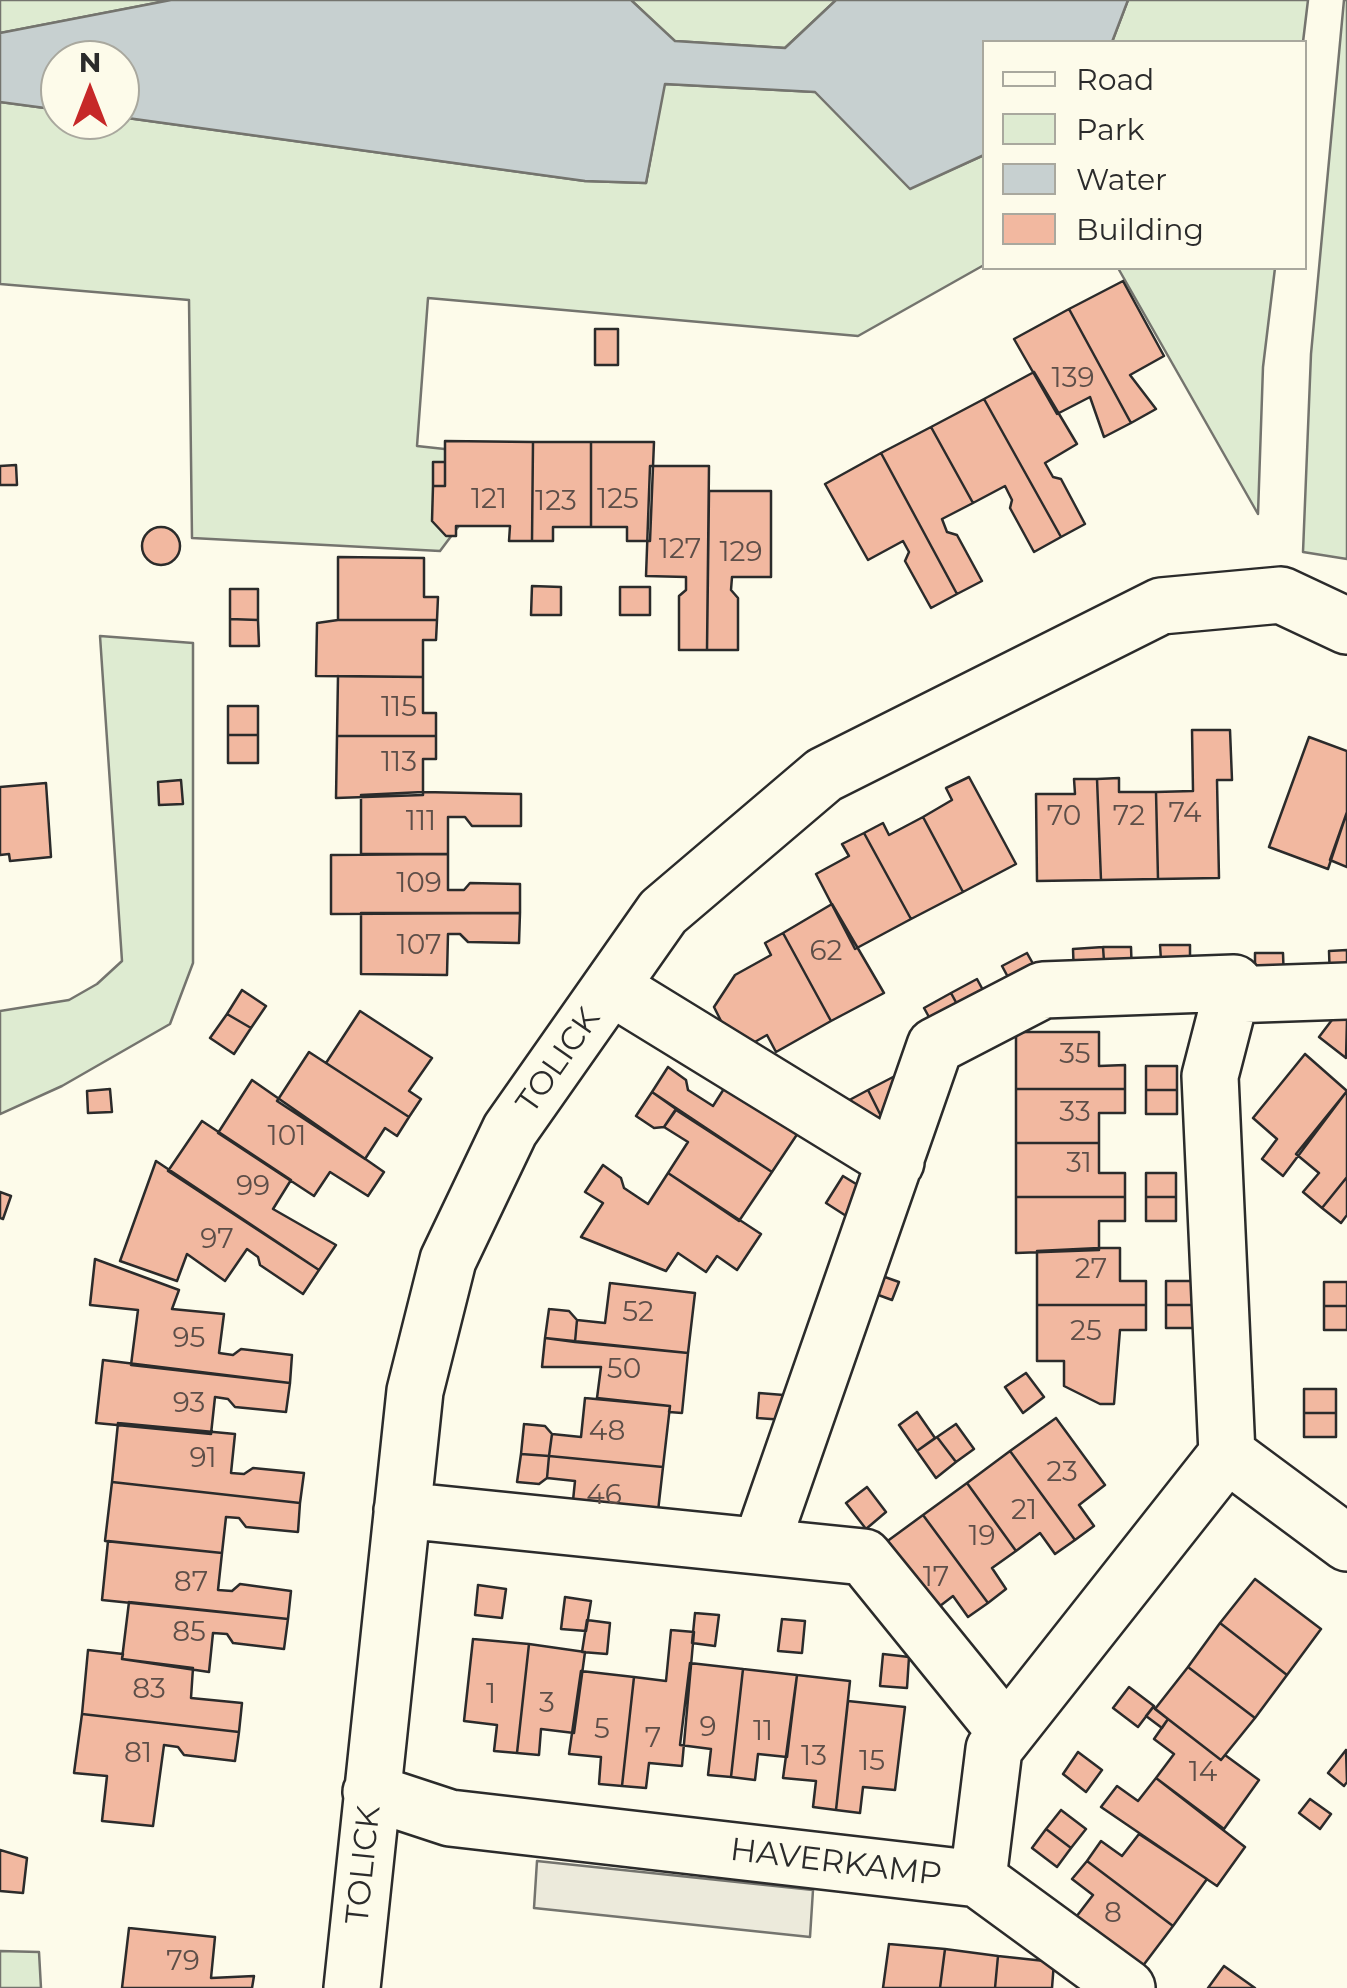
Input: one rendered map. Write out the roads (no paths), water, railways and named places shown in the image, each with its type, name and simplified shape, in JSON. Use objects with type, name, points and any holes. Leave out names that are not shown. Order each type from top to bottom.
[{"type":"street","name":"TOLICK","points":[[366,1987],[371,1792],[402,1510],[416,1390],[448,1260],[510,1130],[663,912],[824,776],[1161,606],[1281,595],[1347,626]]},
{"type":"street","points":[[611,986],[896,1162]]},
{"type":"street","points":[[1232,989],[1210,1076],[1227,1454],[1347,1543]]},
{"type":"street","points":[[761,1545],[936,1046],[1043,990],[1347,991]]},
{"type":"street","name":"HAVERKAMP","points":[[371,1792],[450,1818],[978,1879],[994,1749],[1227,1454]]},
{"type":"street","points":[[402,1510],[864,1557],[1006,1732]]},
{"type":"street","points":[[978,1879],[1127,1988]]},
{"type":"water","points":[[171,0],[631,0],[675,41],[785,48],[836,0],[1128,0],[1113,40],[982,40],[982,156],[910,189],[815,92],[665,84],[646,183],[585,181],[140,120],[140,40],[40,40],[40,107],[0,102],[0,33]]}]
